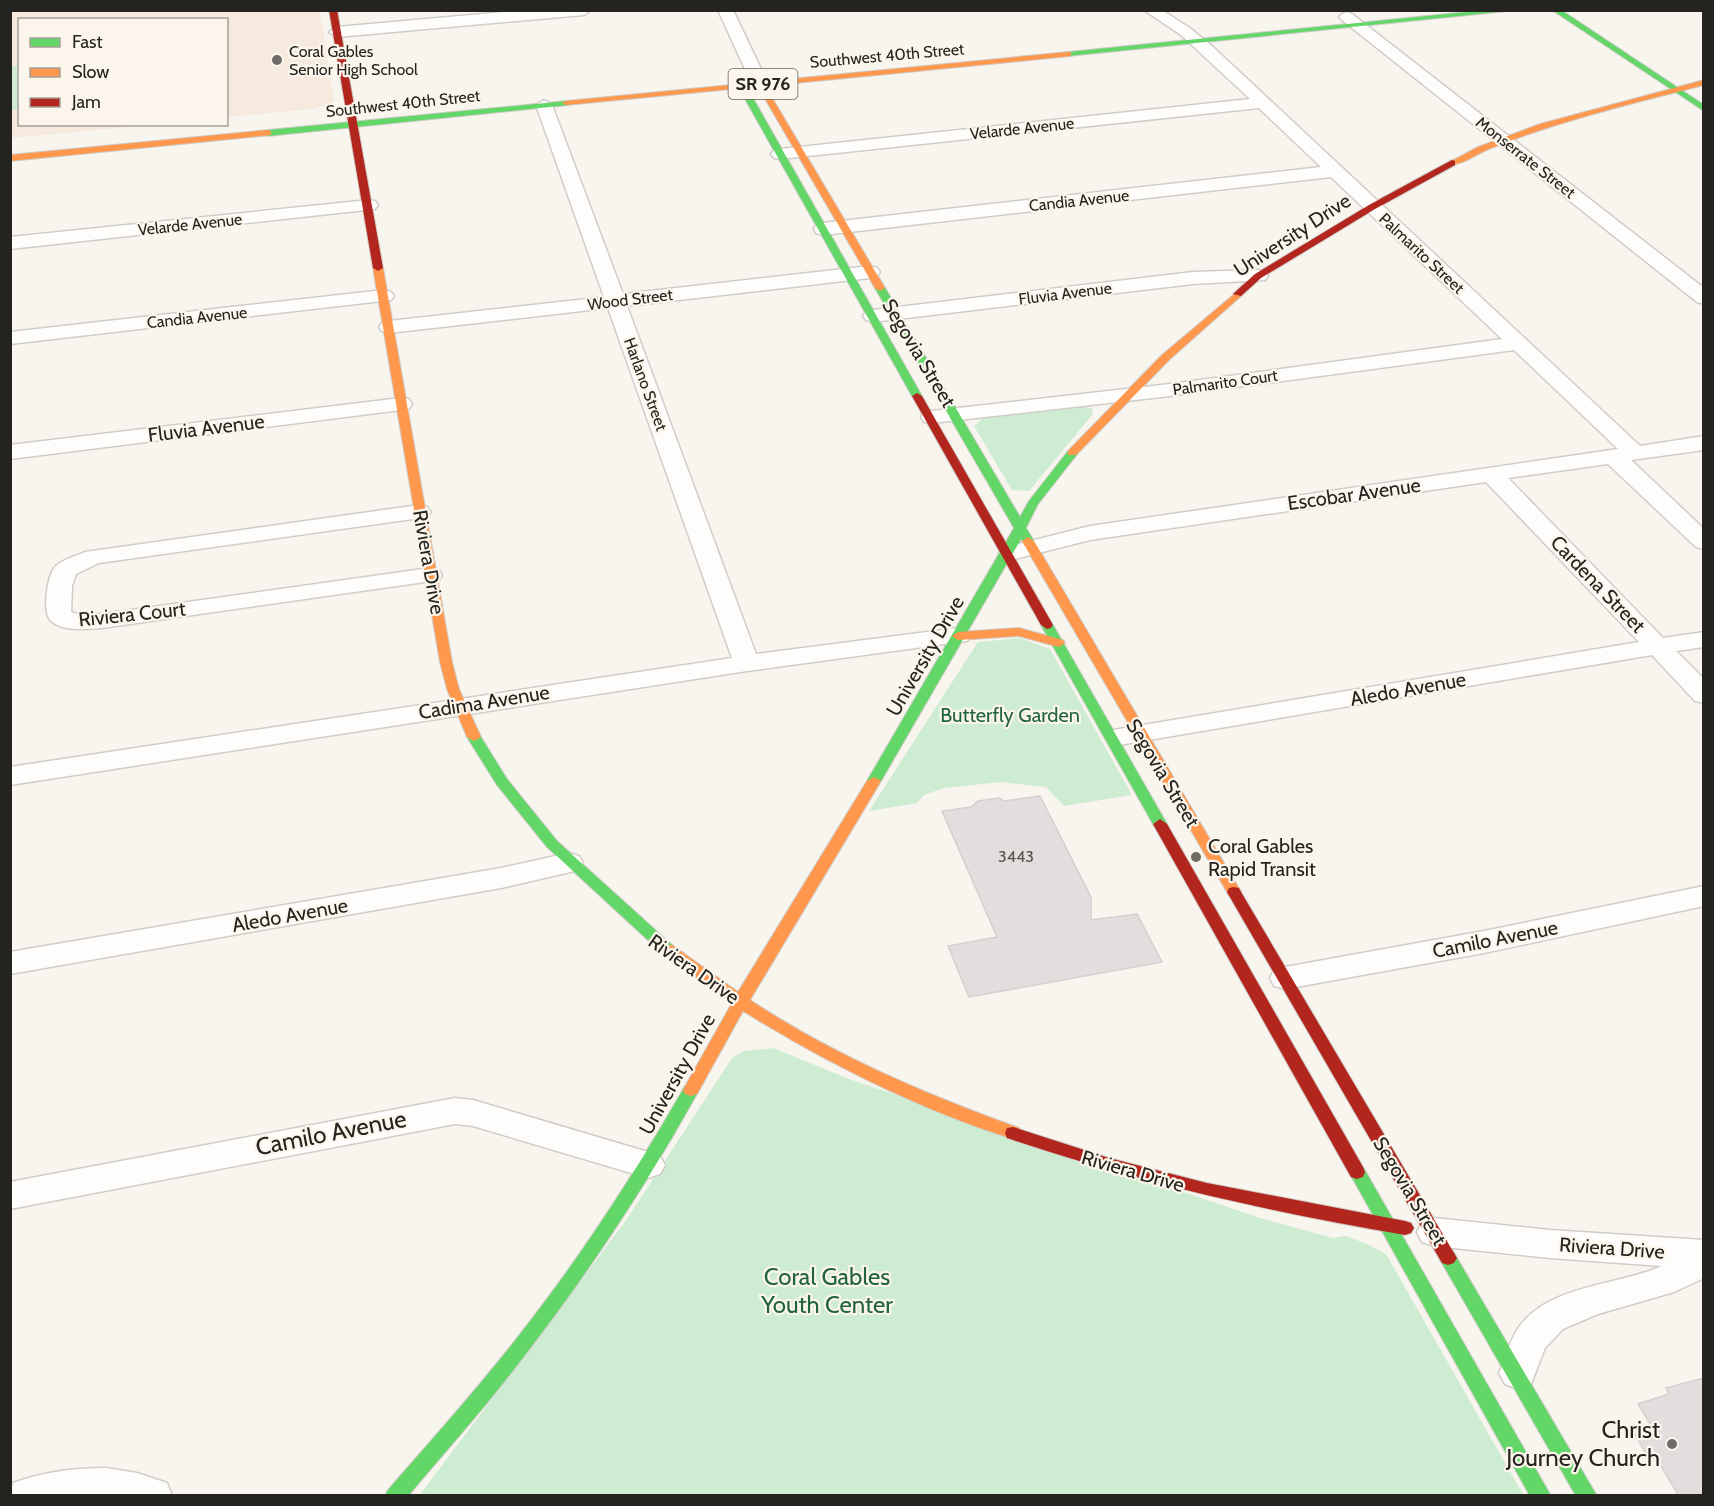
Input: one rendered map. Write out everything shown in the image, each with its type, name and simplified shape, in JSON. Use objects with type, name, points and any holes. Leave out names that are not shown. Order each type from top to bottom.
[{"type":"street","name":"Riviera Drive","points":[[333,10],[369,205],[419,512],[452,684],[478,743],[513,797],[539,831],[612,907],[682,963],[784,1029],[907,1091],[1011,1133],[1138,1175],[1240,1199],[1389,1226],[1550,1244],[1704,1254]]},
{"type":"street","points":[[337,32],[584,10]]},
{"type":"street","name":"Segovia Street","points":[[725,10],[754,79],[763,88],[955,414],[1140,734],[1518,1373],[1587,1496]]},
{"type":"street","name":"Palmarito Street","points":[[1151,10],[1192,37],[1520,343],[1704,542]]},
{"type":"street","name":"Southwest 40th Street","points":[[1353,21],[1411,10]]},
{"type":"street","name":"Southwest 40th Street","points":[[10,158],[352,119],[754,79],[1353,21],[1515,10]]},
{"type":"street","points":[[1555,10],[1704,109]]},
{"type":"street","name":"Monserrate Street","points":[[1353,21],[1704,298]]},
{"type":"street","name":"Segovia Street","points":[[754,79],[744,90],[1541,1496]]},
{"type":"street","name":"Southwest 40th Street","points":[[10,147],[544,105],[754,79]]},
{"type":"street","name":"University Drive","points":[[1026,537],[1033,503],[1062,465],[1166,357],[1258,276],[1372,207],[1448,165],[1503,139],[1704,82]]},
{"type":"street","name":"Velarde Avenue","points":[[780,154],[1263,103]]},
{"type":"street","name":"Harlano Street","points":[[544,105],[747,663]]},
{"type":"street","name":"Candia Avenue","points":[[823,229],[1335,171]]},
{"type":"street","name":"Velarde Avenue","points":[[10,243],[369,205]]},
{"type":"street","name":"Wood Street","points":[[389,327],[870,272]]},
{"type":"street","name":"Fluvia Avenue","points":[[873,316],[1193,278],[1258,276]]},
{"type":"street","name":"Candia Avenue","points":[[10,338],[384,296]]},
{"type":"street","name":"Palmarito Court","points":[[930,417],[1130,394],[1520,343]]},
{"type":"street","name":"Fluvia Avenue","points":[[10,452],[401,404]]},
{"type":"street","name":"Escobar Avenue","points":[[1007,554],[1026,537],[1090,533],[1704,443]]},
{"type":"street","name":"Cardena Street","points":[[1491,474],[1704,695]]},
{"type":"street","name":"Riviera Court","points":[[419,512],[93,558],[65,570],[60,585],[59,613],[61,617],[75,622],[102,621],[430,574]]},
{"type":"street","name":"University Drive","points":[[395,1496],[511,1359],[568,1284],[648,1165],[740,1002],[825,865],[1007,554]]},
{"type":"street","points":[[958,636],[1019,632],[1045,637],[1059,643]]},
{"type":"street","name":"Cadima Avenue","points":[[10,776],[747,663],[958,636]]},
{"type":"street","name":"Aledo Avenue","points":[[1112,739],[1704,639]]},
{"type":"street","name":"Aledo Avenue","points":[[10,963],[457,886],[569,863]]},
{"type":"street","name":"Camilo Avenue","points":[[1285,978],[1438,951],[1704,896]]},
{"type":"street","name":"Camilo Avenue","points":[[10,1196],[455,1111],[492,1117],[648,1165]]},
{"type":"street","points":[[1518,1373],[1530,1340],[1550,1318],[1592,1302],[1661,1282],[1704,1262]]},
{"type":"street","points":[[27,1496],[80,1486],[105,1485],[134,1488],[153,1496]]},
{"type":"shaded area","name":"Coral Gables Senior High School","points":[[11,11],[320,11],[334,101],[312,109],[228,117],[228,18],[18,18],[18,126],[139,126],[11,138]]},
{"type":"green space","points":[[18,66],[18,109],[11,110],[11,67]]},
{"type":"green space","points":[[1082,406],[1093,409],[1092,415],[1029,491],[1012,490],[974,426],[983,418],[993,416]]},
{"type":"green space","name":"Butterfly Garden","points":[[1020,638],[1050,649],[1132,795],[1064,806],[1046,787],[1001,782],[944,788],[924,795],[917,803],[869,811],[978,642]]},
{"type":"green space","name":"Coral Gables Youth Center","points":[[773,1048],[849,1079],[1260,1218],[1333,1238],[1346,1236],[1386,1254],[1524,1496],[419,1496],[627,1219],[732,1058],[744,1051]]},
{"type":"building","points":[[1040,796],[1091,897],[1091,920],[1137,914],[1162,962],[969,997],[948,946],[997,937],[942,811],[971,807],[978,801],[999,798],[1004,801]]},
{"type":"building","name":"Christ Journey Church","points":[[1704,1378],[1704,1496],[1679,1496],[1656,1458],[1649,1459],[1633,1431],[1652,1427],[1638,1404],[1669,1394],[1666,1388]]},
{"type":"traffic: fast","points":[[1068,54],[1515,10]]},
{"type":"traffic: fast","points":[[1555,10],[1704,109]]},
{"type":"traffic: fast","points":[[746,89],[744,90],[917,396]]},
{"type":"traffic: fast","points":[[268,133],[566,103]]},
{"type":"traffic: fast","points":[[880,288],[1028,541]]},
{"type":"traffic: fast","points":[[874,781],[1007,554],[1033,503],[1072,453]]},
{"type":"traffic: fast","points":[[1047,625],[1160,824]]},
{"type":"traffic: fast","points":[[474,737],[502,782],[552,844],[667,949]]},
{"type":"traffic: fast","points":[[395,1496],[478,1401],[555,1302],[627,1198],[691,1090]]},
{"type":"traffic: fast","points":[[1357,1172],[1541,1496]]},
{"type":"traffic: fast","points":[[1448,1258],[1587,1496]]},
{"type":"traffic: slow","points":[[566,103],[1068,54]]},
{"type":"traffic: slow","points":[[1452,163],[1481,149],[1543,126],[1704,82]]},
{"type":"traffic: slow","points":[[746,89],[754,85],[763,88],[880,288]]},
{"type":"traffic: slow","points":[[10,158],[268,133]]},
{"type":"traffic: slow","points":[[378,268],[446,662],[453,689],[474,737]]},
{"type":"traffic: slow","points":[[1072,453],[1166,357],[1238,294]]},
{"type":"traffic: slow","points":[[1028,541],[1234,892]]},
{"type":"traffic: slow","points":[[958,636],[1019,632],[1059,643]]},
{"type":"traffic: slow","points":[[691,1090],[763,962],[825,865],[874,781]]},
{"type":"traffic: slow","points":[[667,949],[749,1007],[812,1044],[911,1093],[1013,1133]]},
{"type":"traffic: jam","points":[[333,10],[378,268]]},
{"type":"traffic: jam","points":[[1238,294],[1258,276],[1372,207],[1452,163]]},
{"type":"traffic: jam","points":[[917,396],[1047,625]]},
{"type":"traffic: jam","points":[[1160,824],[1357,1172]]},
{"type":"traffic: jam","points":[[1234,892],[1448,1258]]},
{"type":"traffic: jam","points":[[1013,1133],[1109,1164],[1207,1190],[1405,1228]]},
{"type":"place","name":"Coral Gables Senior High School","points":[[277,60]]},
{"type":"place","name":"Coral Gables Rapid Transit","points":[[1196,857]]},
{"type":"place","name":"Christ Journey Church","points":[[1672,1444]]}]
